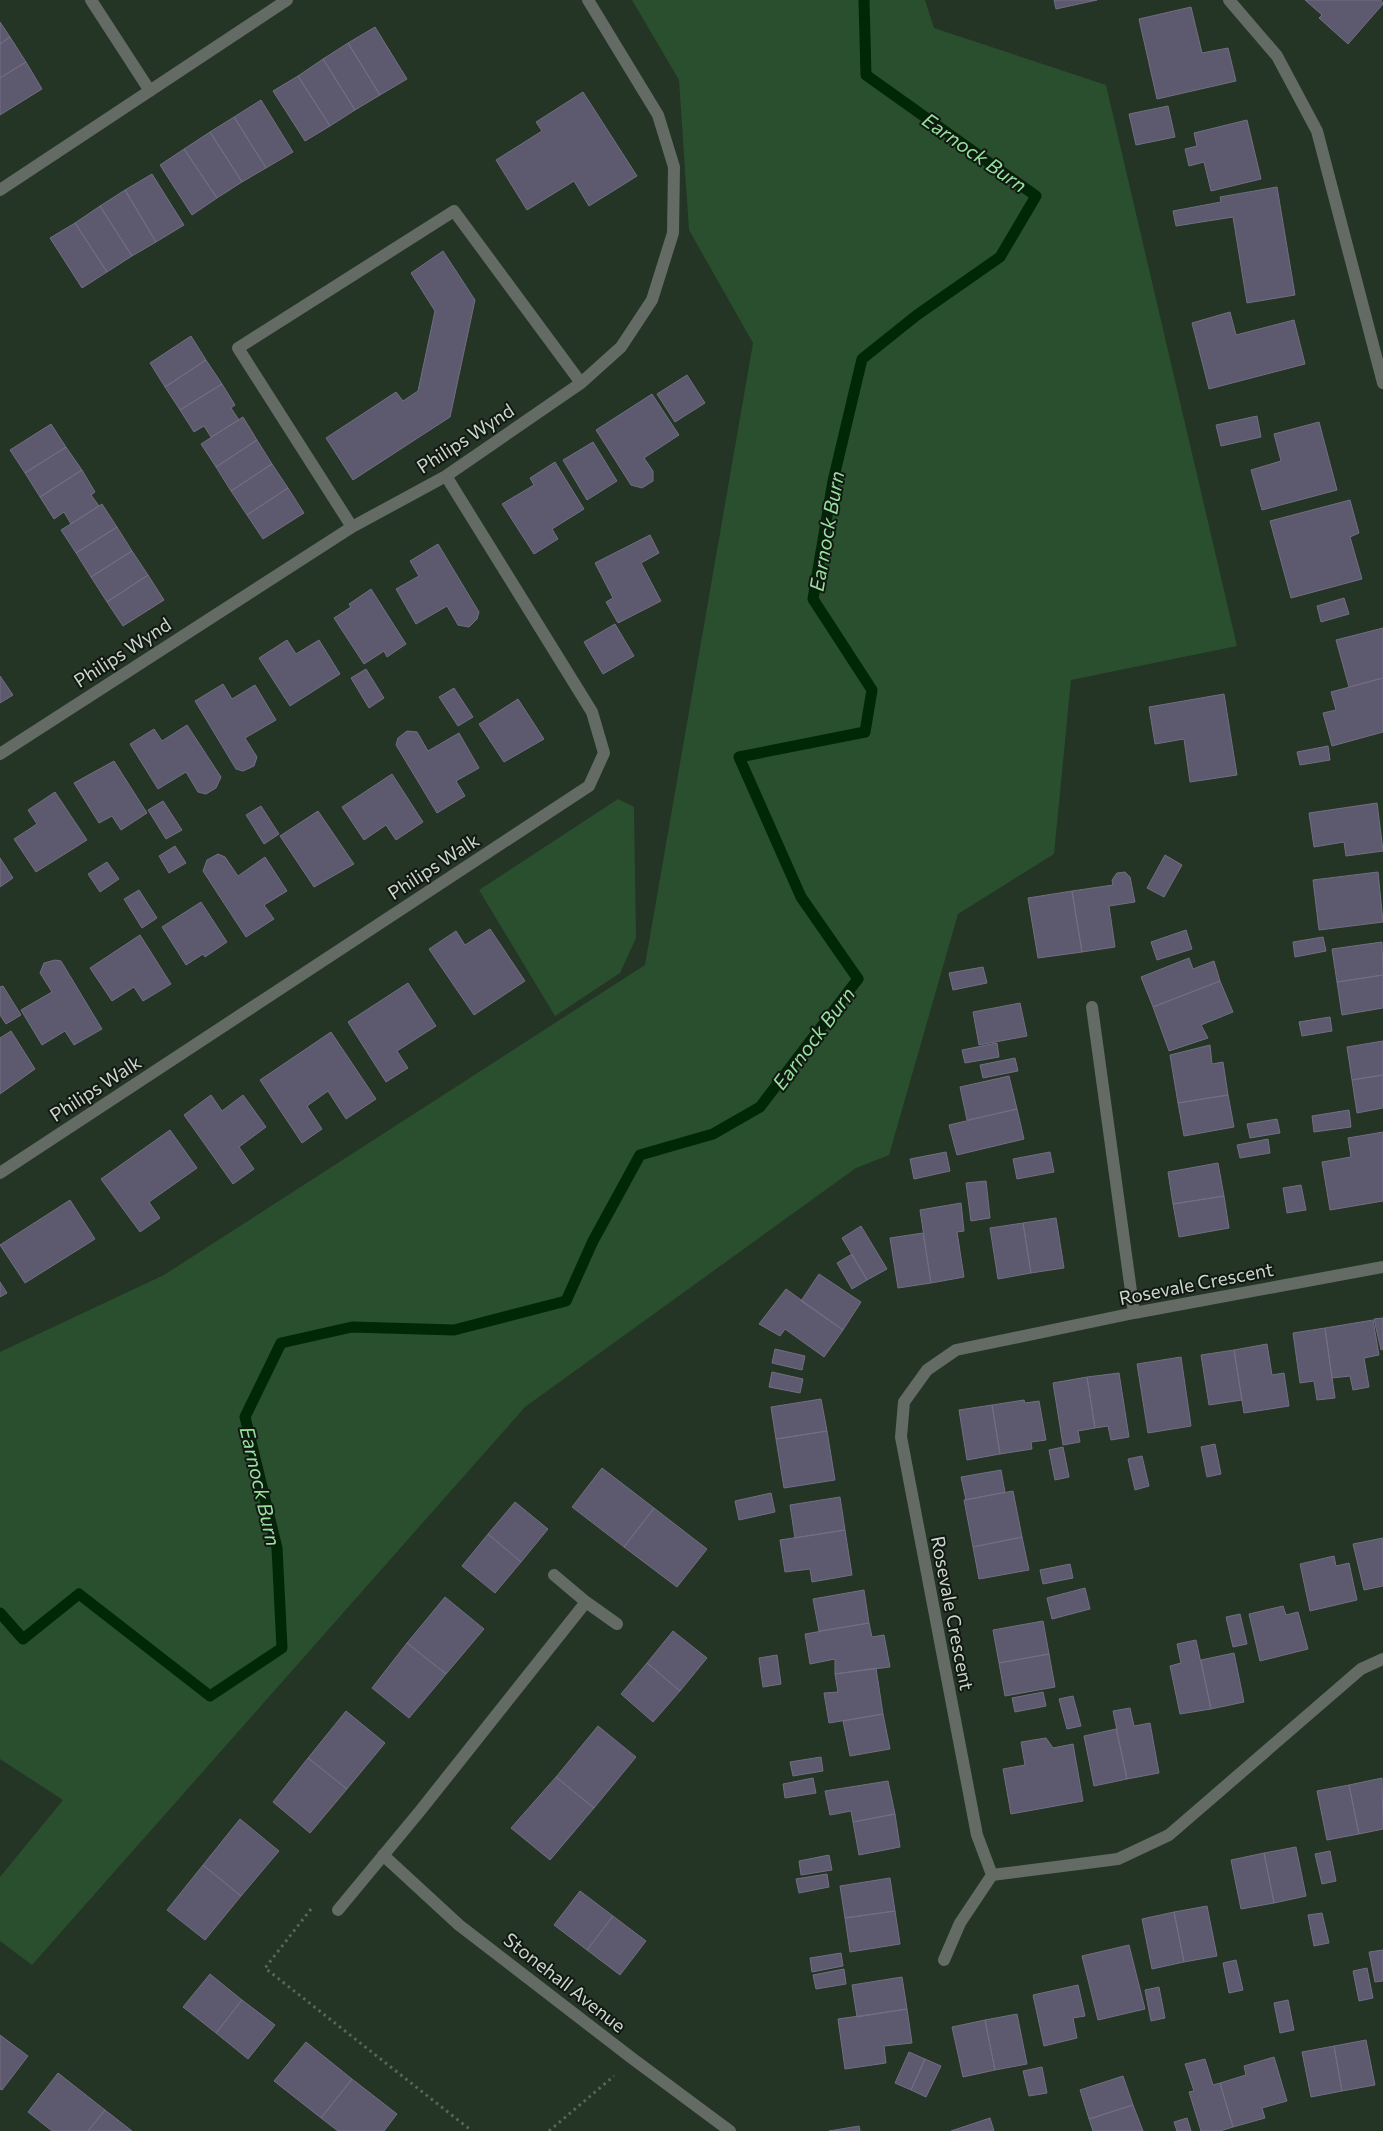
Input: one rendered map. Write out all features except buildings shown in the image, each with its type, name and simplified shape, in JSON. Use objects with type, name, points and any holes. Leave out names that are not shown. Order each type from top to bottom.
[{"type":"street","points":[[91,0],[150,91]]},
{"type":"street","points":[[0,190],[287,0]]},
{"type":"street","name":"Philips Wynd","points":[[0,754],[352,526],[446,476],[581,383],[621,347],[652,300],[673,233],[674,167],[658,115],[588,0]]},
{"type":"street","points":[[1229,0],[1277,56],[1317,131],[1383,383]]},
{"type":"street","points":[[352,526],[238,348],[454,211],[581,383]]},
{"type":"street","name":"Philips Walk","points":[[0,1173],[589,786],[604,753],[592,712],[446,476]]},
{"type":"street","points":[[1092,1007],[1134,1313]]},
{"type":"street","name":"Rosevale Crescent","points":[[992,1875],[977,1835],[904,1456],[901,1437],[904,1402],[927,1370],[956,1350],[1134,1313],[1383,1267]]},
{"type":"street","points":[[554,1575],[586,1602],[617,1624]]},
{"type":"street","points":[[338,1910],[420,1811],[586,1602]]},
{"type":"street","points":[[944,1960],[960,1923],[992,1875],[1118,1859],[1169,1835],[1361,1669],[1383,1659]]},
{"type":"street","name":"Stonehall Avenue","points":[[383,1855],[459,1925],[730,2131]]},
{"type":"path","points":[[338,1910],[317,1902],[265,1968],[472,2131]]},
{"type":"path","points":[[549,2131],[633,2059]]},
{"type":"green space","points":[[632,0],[925,0],[934,28],[1106,85],[1237,646],[1071,680],[1054,854],[958,914],[889,1155],[856,1168],[525,1407],[32,1965],[0,1941],[0,1877],[63,1800],[0,1759],[0,1352],[164,1275],[645,965],[753,343],[689,230],[679,80]]},
{"type":"green space","points":[[618,799],[634,807],[636,938],[620,973],[555,1016],[479,890]]},
{"type":"waterway","name":"Earnock Burn","points":[[0,1613],[23,1639],[79,1594],[210,1696],[282,1648],[277,1548],[245,1417],[281,1343],[352,1327],[454,1330],[566,1301],[593,1241],[640,1155],[713,1134],[760,1107],[858,979],[801,897],[739,757],[865,732],[872,690],[813,599],[833,481],[862,359],[917,315],[1000,257],[1036,196],[866,75],[864,0]]}]
